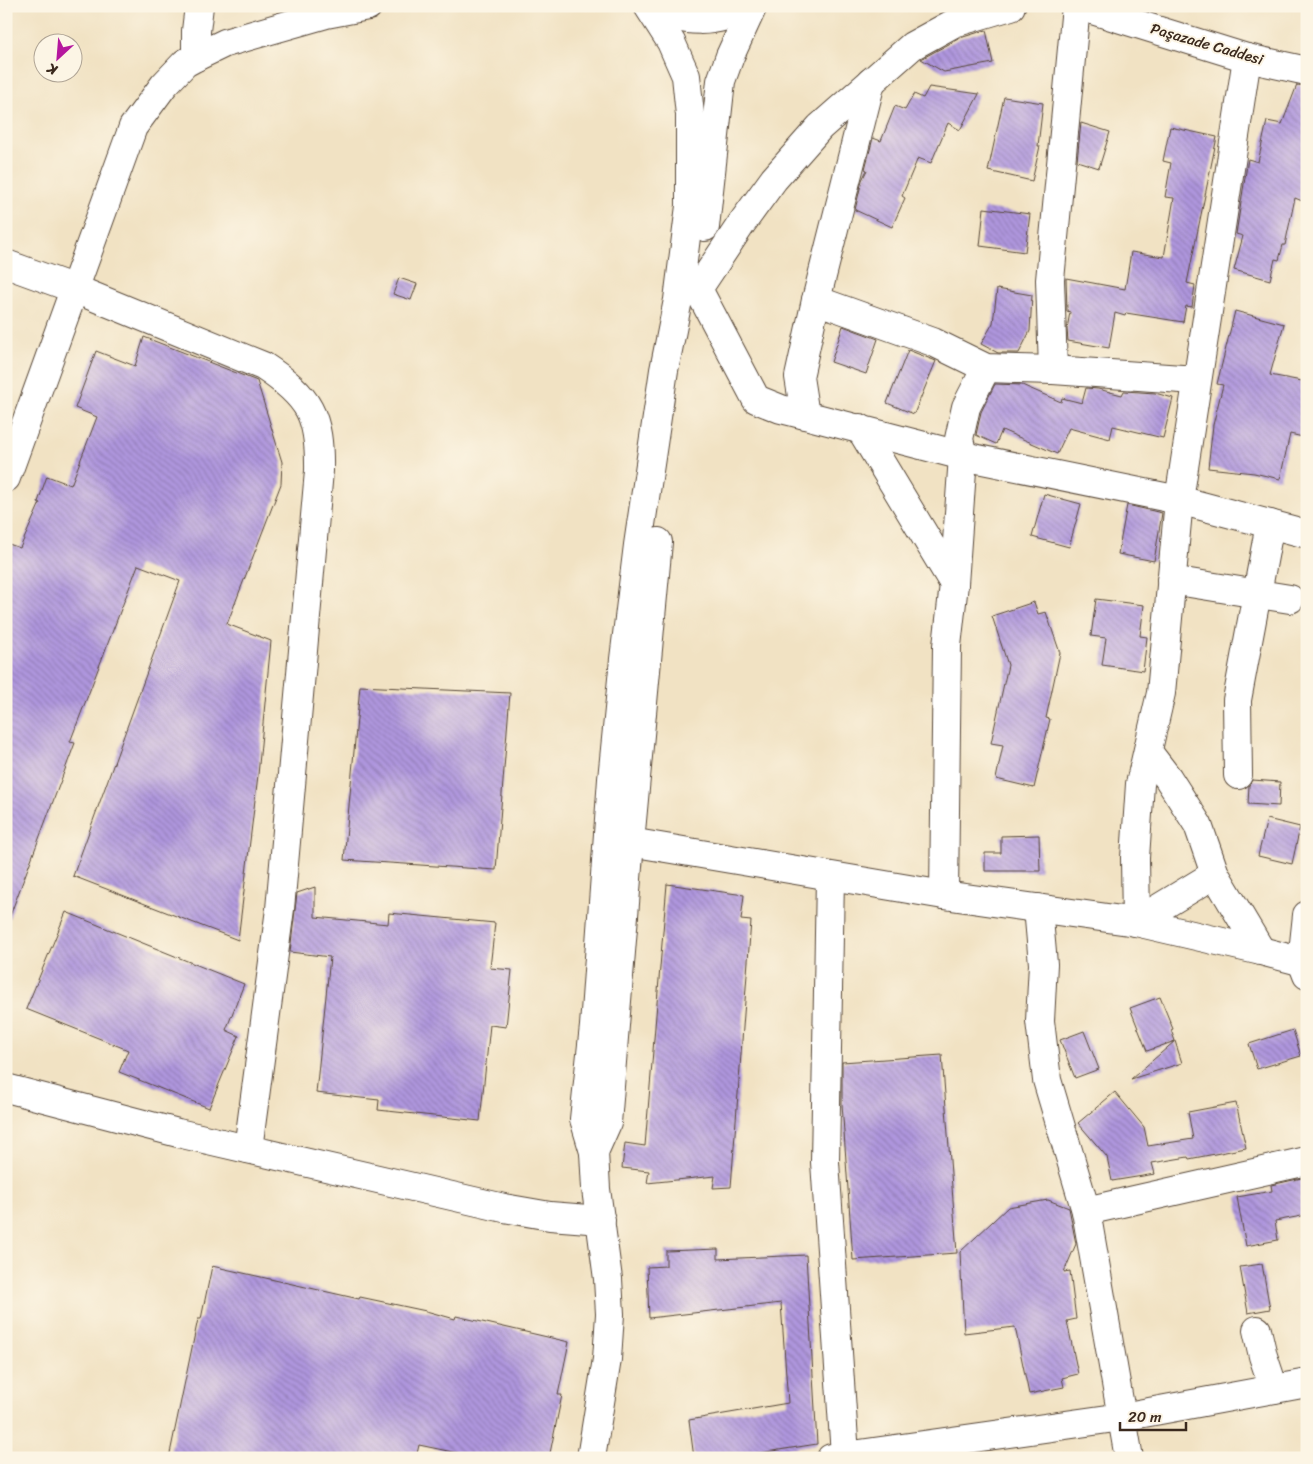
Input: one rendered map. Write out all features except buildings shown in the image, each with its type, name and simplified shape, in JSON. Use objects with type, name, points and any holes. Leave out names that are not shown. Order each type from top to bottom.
[{"type":"street","points":[[196,57],[196,31],[199,6]]},
{"type":"street","points":[[6,478],[134,127],[164,86],[185,63],[225,43],[326,14],[368,6]]},
{"type":"street","points":[[590,1458],[607,1359],[610,1314],[594,1152],[584,1119],[594,1026],[612,779],[623,669],[664,370],[678,300],[690,206],[690,115],[686,76],[671,42],[648,6]]},
{"type":"street","points":[[655,6],[679,18],[700,20],[721,18],[744,6]]},
{"type":"street","points":[[594,1152],[607,1123],[655,561],[689,333],[698,289],[721,81],[730,56],[754,6]]},
{"type":"street","points":[[698,289],[774,178],[820,127],[912,46],[954,23],[1011,6]]},
{"type":"street","points":[[1053,370],[1050,280],[1078,6]]},
{"type":"street","name":"Paşazade Caddesi","points":[[1078,6],[1247,58],[1307,71]]},
{"type":"street","points":[[1136,922],[1136,849],[1140,784],[1161,693],[1179,500],[1247,58]]},
{"type":"street","points":[[805,415],[799,377],[816,300],[871,82]]},
{"type":"street","points":[[6,264],[75,288],[264,366],[284,380],[301,396],[314,418],[319,450],[319,472],[280,909],[248,1149]]},
{"type":"street","points":[[698,289],[756,399],[782,409],[963,456],[1179,500],[1307,534]]},
{"type":"street","points":[[816,300],[933,342],[986,368],[1053,370],[1196,380]]},
{"type":"street","points":[[944,894],[947,646],[954,584],[963,456],[959,439],[966,407],[986,368]]},
{"type":"street","points":[[860,428],[954,584]]},
{"type":"street","points":[[1238,775],[1237,700],[1270,524]]},
{"type":"street","points":[[1171,580],[1290,600]]},
{"type":"street","points":[[1148,752],[1168,778],[1198,826],[1215,874],[1261,951]]},
{"type":"street","points":[[630,842],[830,877],[1136,922],[1261,951],[1305,967],[1307,916]]},
{"type":"street","points":[[1136,922],[1215,874]]},
{"type":"street","points":[[830,877],[826,1162],[838,1456],[1122,1417],[1307,1383]]},
{"type":"street","points":[[1038,908],[1043,964],[1040,1021],[1047,1080],[1086,1211],[1129,1458]]},
{"type":"street","points":[[6,1088],[178,1133],[504,1208],[550,1216],[601,1220]]},
{"type":"street","points":[[1086,1211],[1307,1161]]},
{"type":"street","points":[[1257,1330],[1274,1389]]}]
